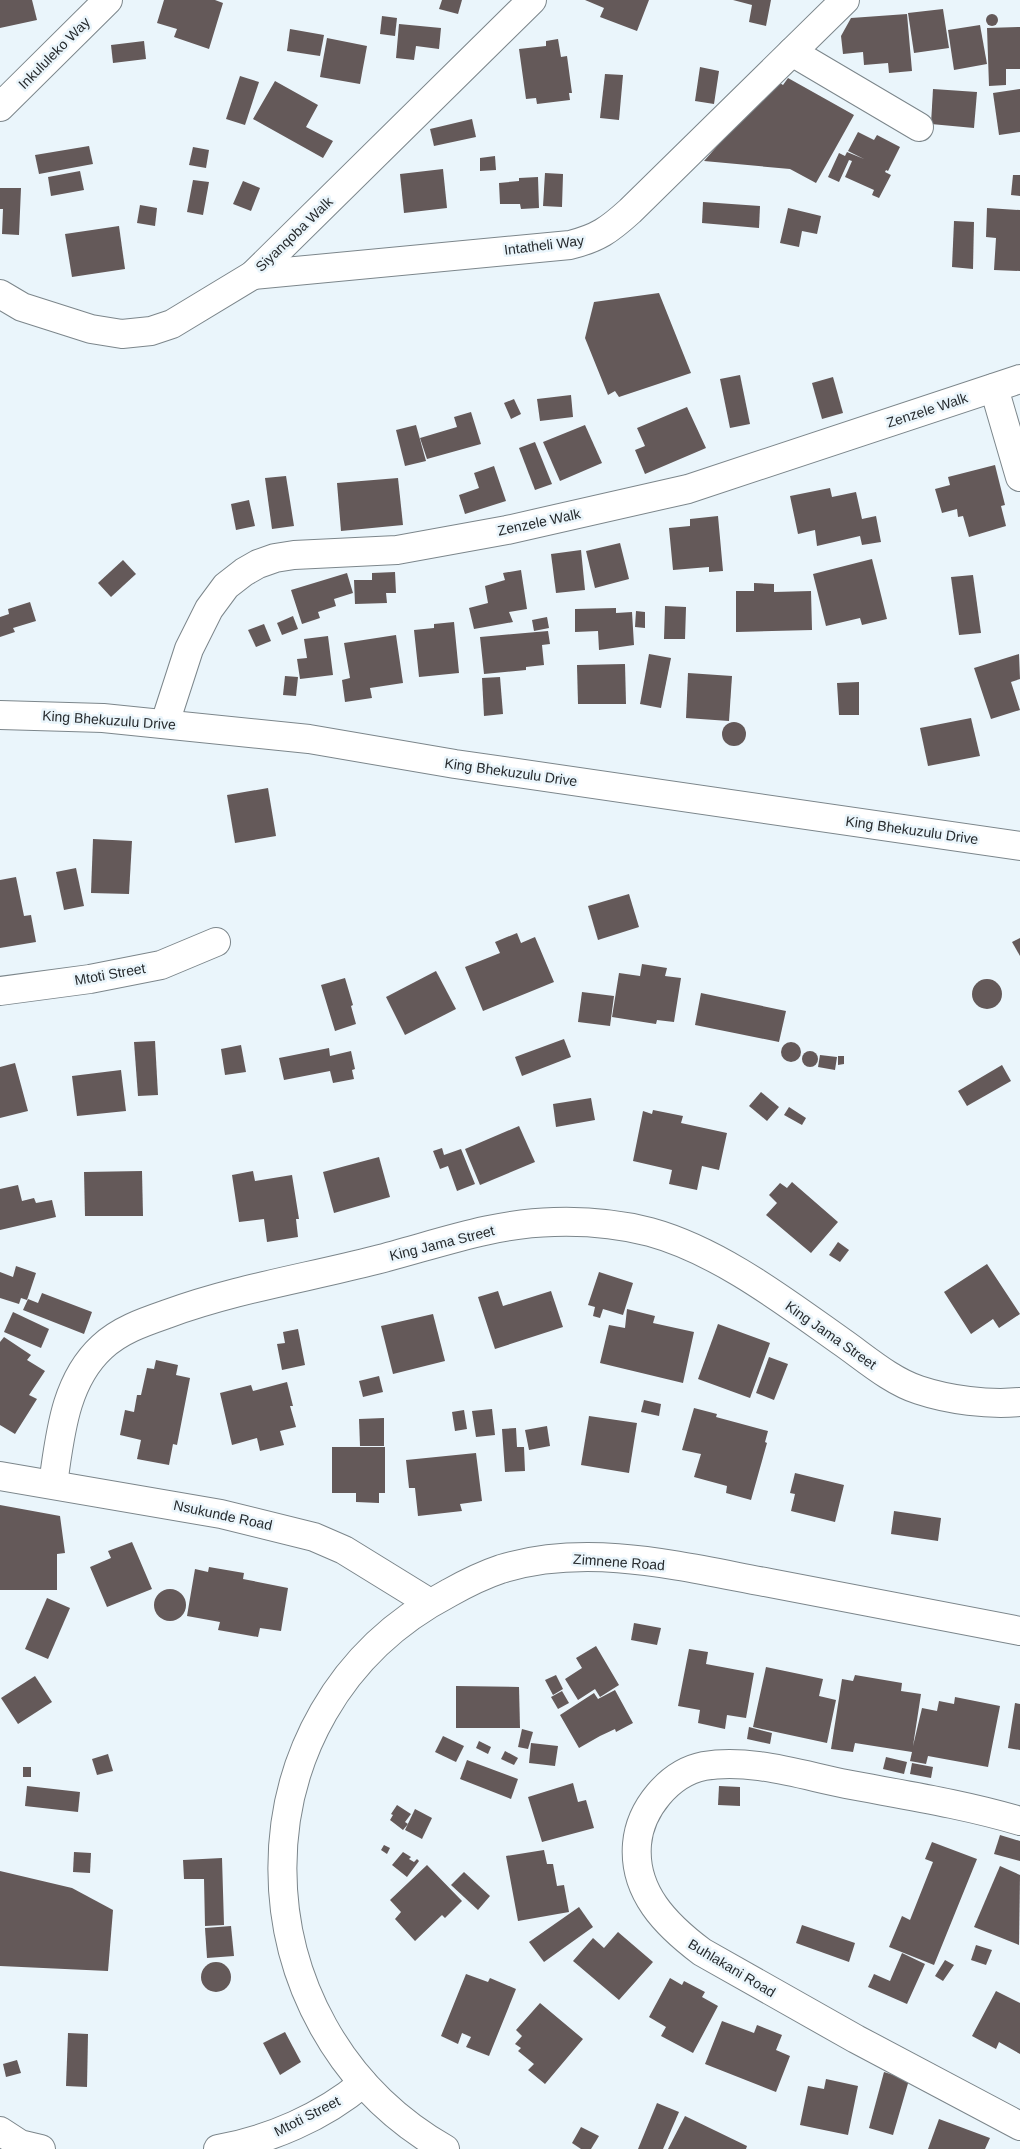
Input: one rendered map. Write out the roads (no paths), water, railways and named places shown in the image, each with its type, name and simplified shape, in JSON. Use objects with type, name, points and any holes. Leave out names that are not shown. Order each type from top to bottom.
[{"type":"street","name":"Inkululeko Way","points":[[0,107],[108,0]]},
{"type":"street","name":"Siyanqoba Walk","points":[[0,294],[30,310],[91,329],[122,334],[151,331],[172,324],[253,275],[532,0]]},
{"type":"street","name":"Intatheli Way","points":[[253,275],[570,244],[592,239],[612,227],[630,211],[845,0]]},
{"type":"street","points":[[792,52],[919,127]]},
{"type":"street","name":"Zenzele Walk","points":[[166,723],[189,649],[209,609],[226,586],[258,564],[275,558],[294,555],[397,550],[506,530],[688,489],[1020,379]]},
{"type":"street","points":[[994,388],[1020,478]]},
{"type":"street","name":"King Bhekuzulu Drive","points":[[0,714],[102,718],[166,723],[309,739],[455,764],[1020,846]]},
{"type":"street","name":"Mtoti Street","points":[[0,991],[161,965],[216,942]]},
{"type":"street","name":"King Jama Street","points":[[53,1484],[62,1424],[71,1393],[86,1365],[102,1346],[131,1327],[191,1305],[287,1279],[374,1260],[482,1230],[552,1222],[613,1225],[650,1232],[697,1250],[745,1277],[882,1370],[917,1389],[960,1399],[1020,1402]]},
{"type":"street","name":"Nsukunde Road","points":[[0,1476],[222,1514],[314,1537],[352,1554],[430,1603]]},
{"type":"street","name":"Zimnene Road","points":[[445,2149],[429,2140],[394,2114],[363,2082],[336,2048],[314,2010],[298,1970],[287,1928],[282,1885],[284,1833],[288,1799],[308,1742],[336,1690],[370,1650],[397,1626],[430,1603],[500,1569],[538,1561],[577,1556],[646,1561],[1020,1631]]},
{"type":"street","name":"Buhlakani Road","points":[[1020,1821],[936,1801],[776,1770],[747,1765],[722,1764],[703,1766],[683,1772],[653,1802],[646,1814],[637,1842],[637,1866],[645,1892],[663,1918],[680,1935],[702,1952],[856,2038],[1020,2126]]},
{"type":"street","name":"Mtoti Street","points":[[218,2149],[253,2142],[292,2126],[351,2093],[363,2082]]}]
